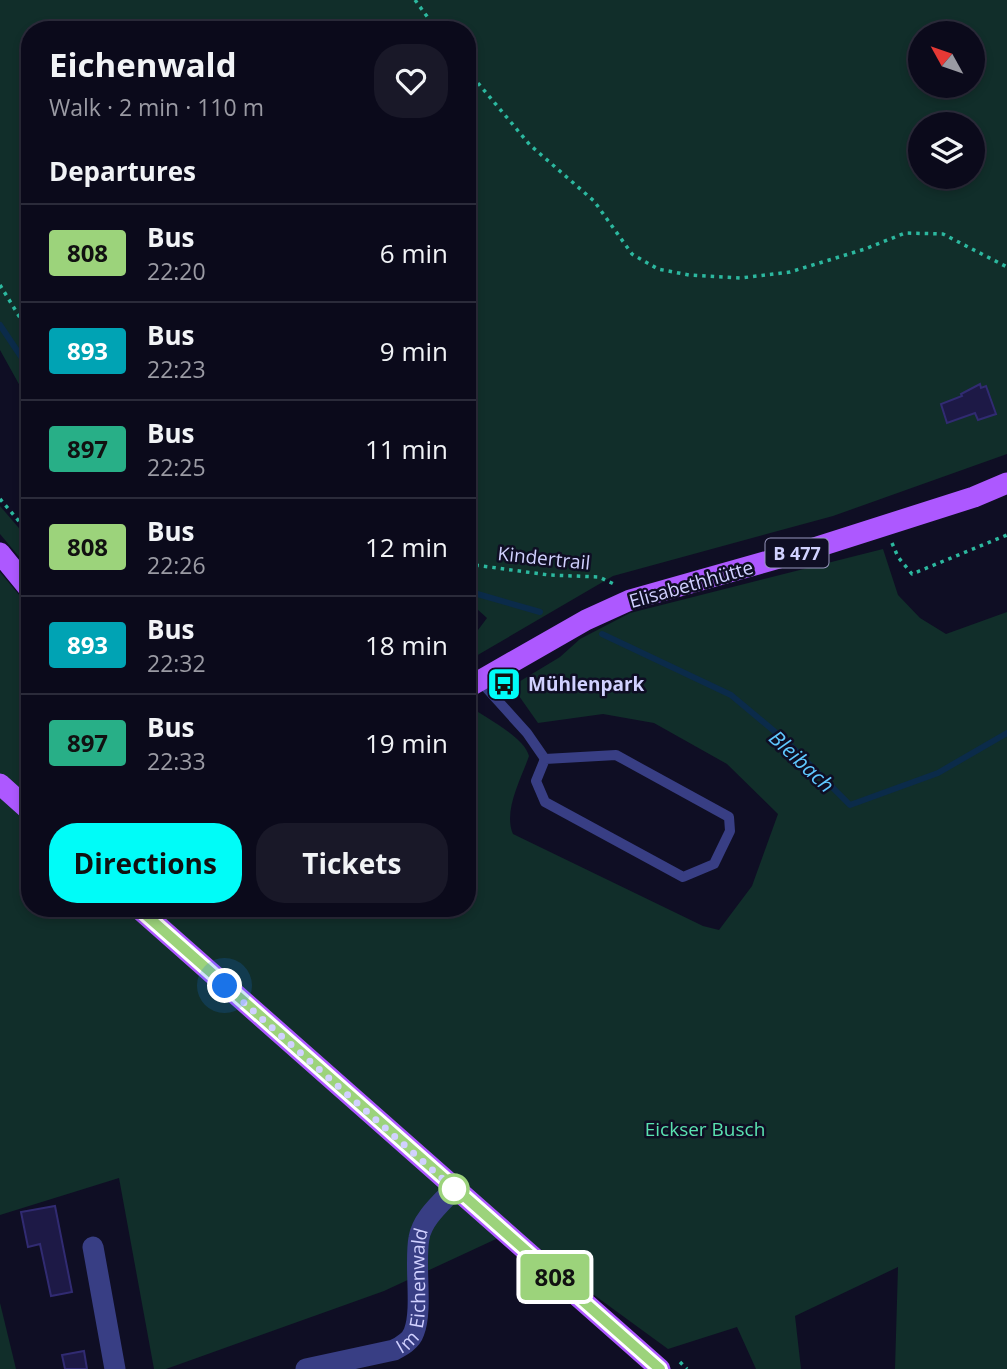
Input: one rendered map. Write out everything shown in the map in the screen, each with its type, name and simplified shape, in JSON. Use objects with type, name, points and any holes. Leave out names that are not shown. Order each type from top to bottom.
[{"type":"main road","name":"Elisabethhütte","points":[[476,684],[586,620],[629,600],[884,525],[974,497],[1007,483]]},
{"type":"main road","points":[[0,553],[21,579]]},
{"type":"main road","points":[[0,784],[21,803]]},
{"type":"main road","points":[[148,917],[660,1369]]},
{"type":"street","name":"Im Eichenwald","points":[[306,1369],[394,1350],[405,1344],[414,1334],[417,1319],[419,1236],[425,1223],[454,1189]]},
{"type":"street","points":[[93,1247],[115,1369]]},
{"type":"lane","points":[[476,687],[527,733],[545,759]]},
{"type":"lane","points":[[616,755],[729,817],[730,831],[715,864],[683,877],[545,802],[536,781],[545,759],[616,755]]},
{"type":"path","points":[[415,0],[430,21]]},
{"type":"path","points":[[476,81],[530,145],[594,201],[632,254],[658,269],[689,275],[741,278],[790,272],[905,233],[943,234],[1007,267]]},
{"type":"path","points":[[0,285],[21,319]]},
{"type":"path","points":[[0,499],[21,524]]},
{"type":"path","points":[[884,525],[898,557],[912,574],[1007,535]]},
{"type":"path","name":"Kindertrail","points":[[476,566],[549,575],[599,577],[616,585]]},
{"type":"green space","points":[[0,0],[1007,0],[1007,454],[833,516],[613,576],[476,656],[476,631],[487,618],[476,608],[476,21],[21,21],[21,388],[0,350]]},
{"type":"green space","points":[[0,506],[21,530],[21,559],[0,534]]},
{"type":"green space","name":"Eickser Busch","points":[[883,549],[898,595],[920,618],[946,634],[1007,612],[1007,1369],[895,1369],[898,1267],[795,1316],[801,1369],[756,1369],[737,1327],[668,1349],[509,1233],[384,1291],[166,1369],[154,1369],[119,1178],[0,1215],[0,572],[21,597],[21,917],[476,917],[476,711],[512,734],[529,756],[512,805],[510,825],[513,834],[703,926],[719,930],[752,886],[778,814],[727,764],[654,723],[603,714],[538,723],[512,686],[560,657],[580,639],[630,613]]},
{"type":"green space","points":[[0,1303],[16,1369],[0,1369]]},
{"type":"building","points":[[980,384],[981,388],[986,386],[996,414],[978,420],[975,413],[947,423],[941,404],[962,396],[961,394]]},
{"type":"building","points":[[55,1206],[72,1292],[51,1296],[40,1244],[28,1247],[21,1212]]},
{"type":"building","points":[[84,1351],[87,1369],[65,1369],[62,1355]]},
{"type":"waterway","name":"Bleibach","points":[[0,325],[21,356]]},
{"type":"waterway","name":"Bleibach","points":[[476,594],[540,612]]},
{"type":"waterway","name":"Bleibach","points":[[602,634],[731,695],[786,741],[850,805],[938,773],[1007,733]]},
{"type":"bus line","name":"808","points":[[148,917],[660,1369]]},
{"type":"place","name":"Mühlenpark","points":[[504,684]]},
{"type":"route","points":[[225,986],[454,1189]]}]
